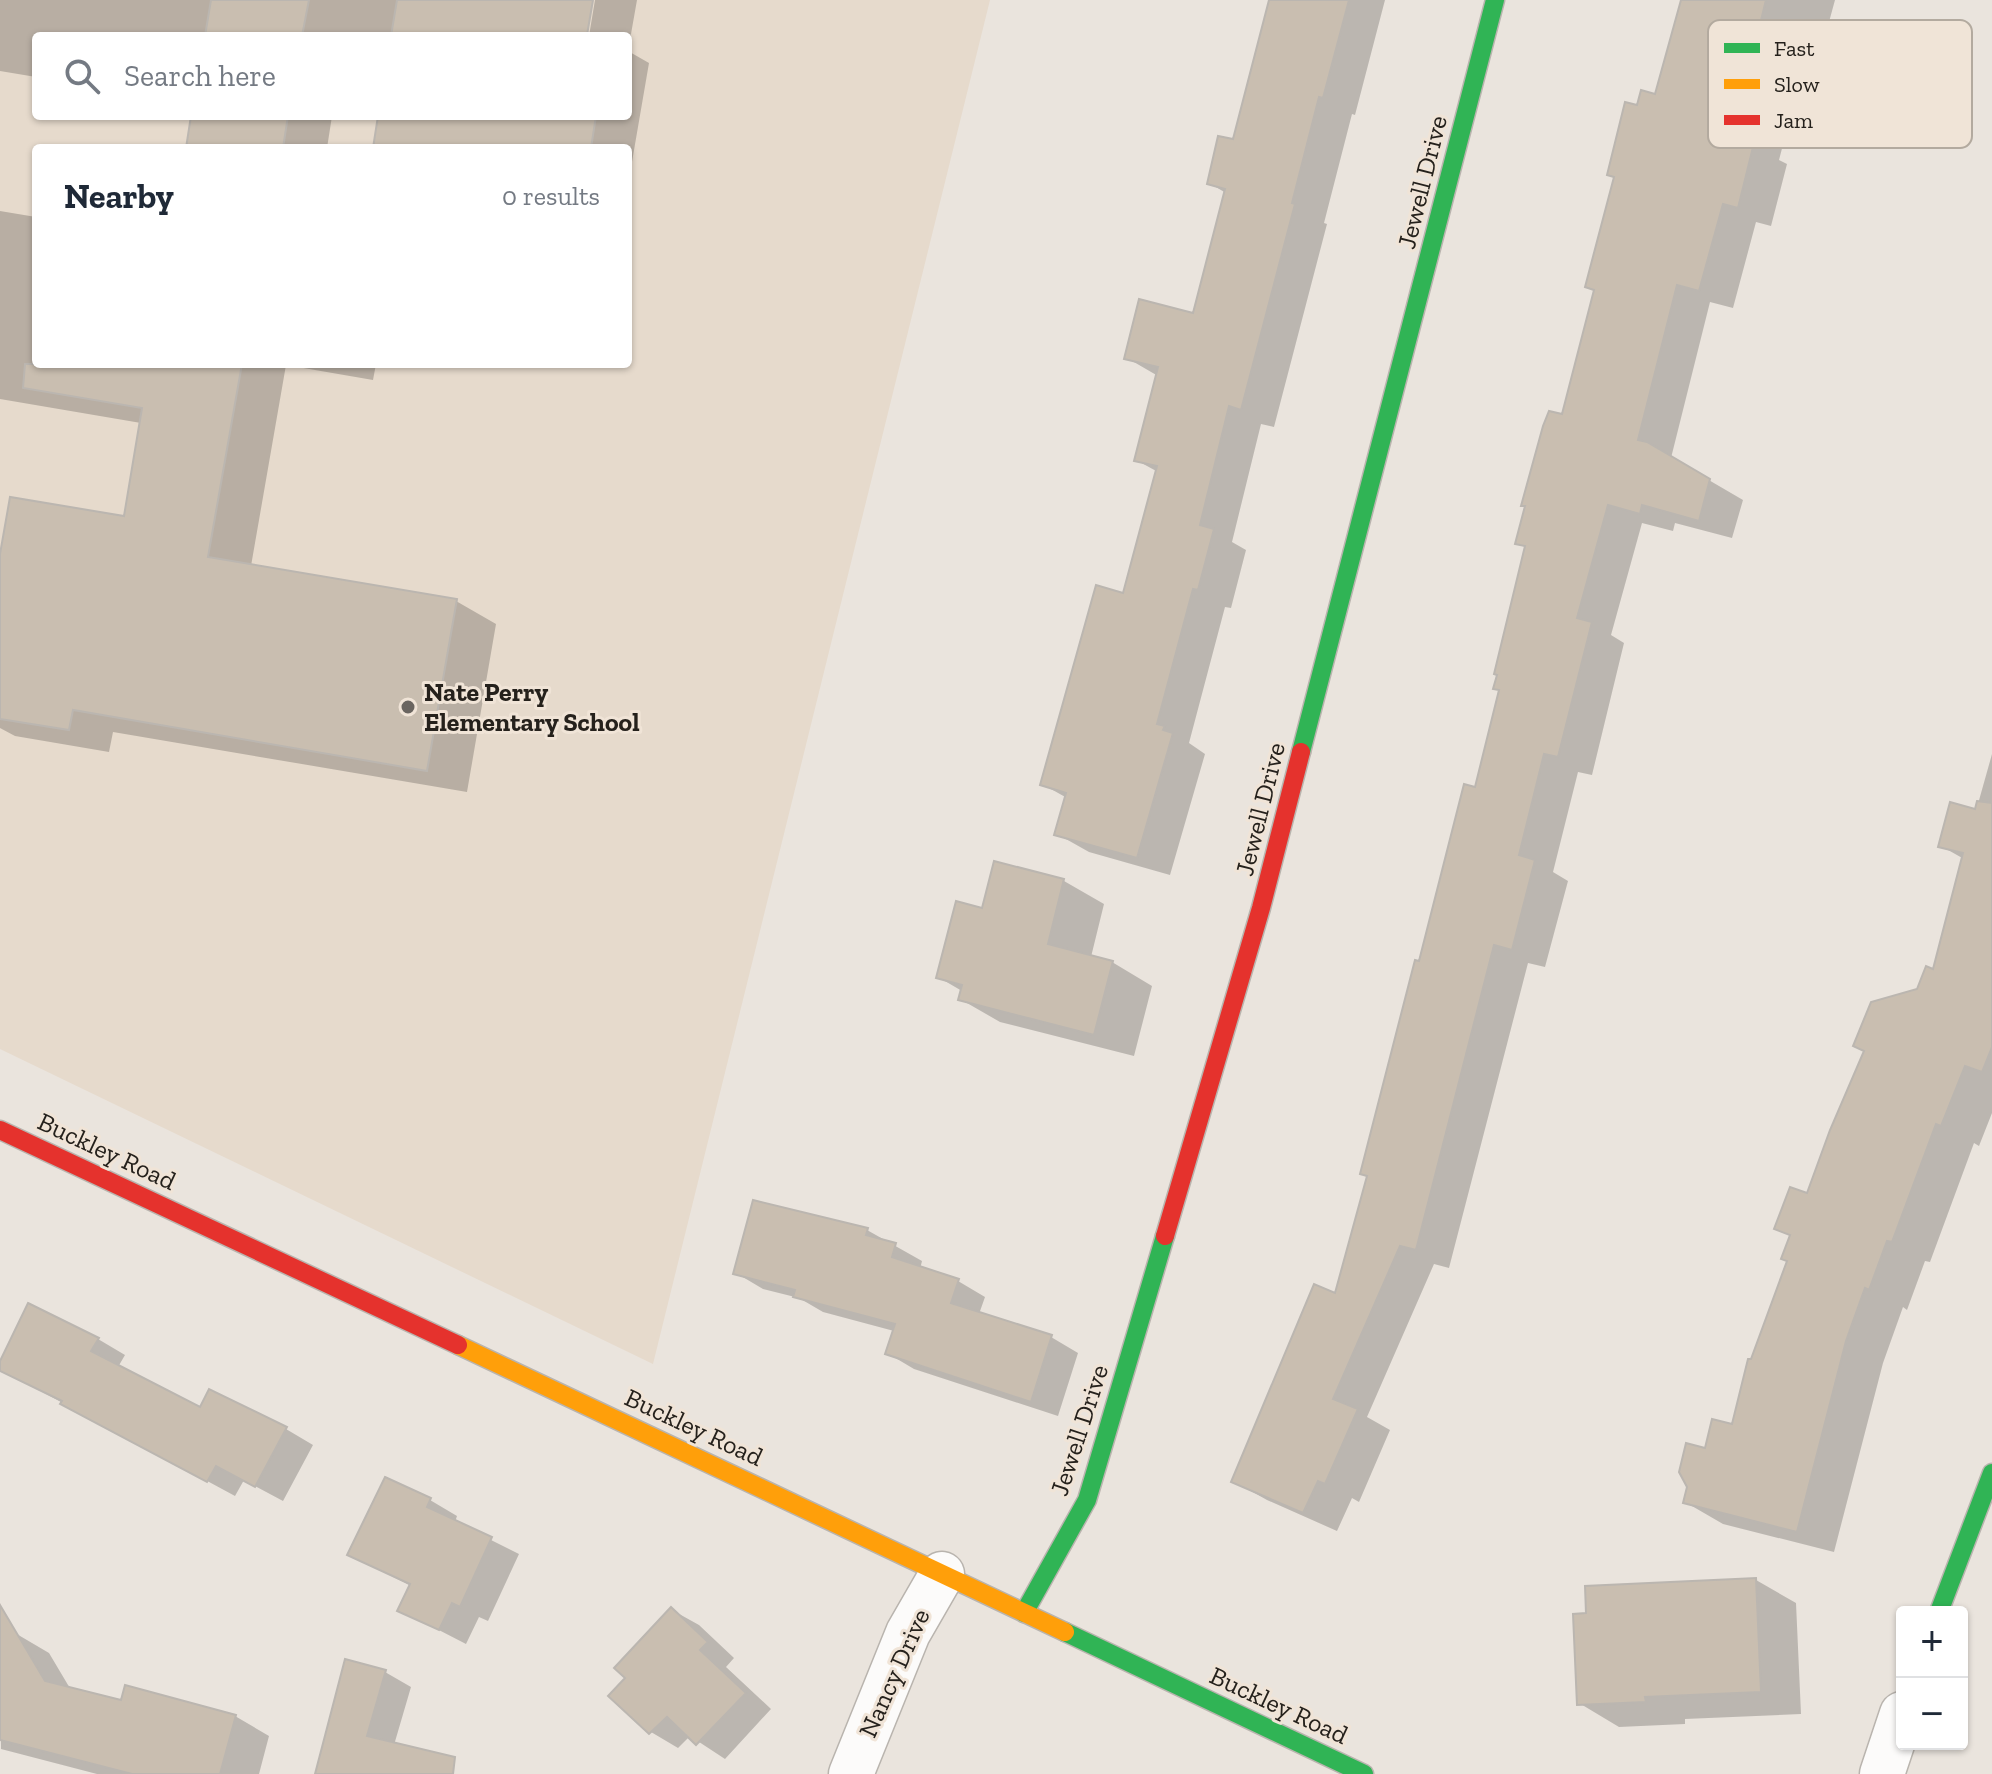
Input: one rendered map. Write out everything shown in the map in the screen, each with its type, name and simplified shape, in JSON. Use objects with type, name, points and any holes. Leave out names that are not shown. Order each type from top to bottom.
[{"type":"street","name":"Jewell Drive","points":[[1024,1613],[1087,1500],[1252,939],[1495,0]]},
{"type":"street","name":"Buckley Road","points":[[0,1130],[1364,1774]]},
{"type":"street","points":[[1941,1606],[1992,1473]]},
{"type":"street","name":"Nancy Drive","points":[[851,1774],[908,1633],[942,1574]]},
{"type":"street","points":[[1882,1774],[1896,1732]]},
{"type":"shaded area","name":"Nate Perry Elementary School","points":[[0,0],[990,0],[653,1364],[0,1049]]},
{"type":"building","points":[[211,0],[309,0],[303,32],[206,32]]},
{"type":"building","points":[[397,0],[593,0],[588,32],[392,32]]},
{"type":"building","points":[[1269,0],[1349,0],[1323,98],[1319,97],[1292,203],[1295,204],[1241,410],[1229,406],[1200,525],[1214,529],[1198,590],[1193,589],[1157,724],[1173,733],[1137,858],[1054,835],[1066,793],[1040,785],[1096,585],[1123,593],[1157,466],[1134,461],[1158,367],[1124,359],[1139,299],[1193,313],[1225,189],[1207,184],[1218,136],[1233,139]]},
{"type":"building","points":[[1681,0],[1766,0],[1761,20],[1708,20],[1708,148],[1753,148],[1738,208],[1723,204],[1699,291],[1677,285],[1638,440],[1647,442],[1710,479],[1699,521],[1642,505],[1640,514],[1608,505],[1577,618],[1592,622],[1558,757],[1544,754],[1519,855],[1535,860],[1512,950],[1494,945],[1416,1250],[1400,1246],[1333,1399],[1358,1409],[1325,1484],[1318,1481],[1303,1513],[1231,1482],[1314,1284],[1335,1293],[1367,1176],[1360,1174],[1415,960],[1419,961],[1464,784],[1475,787],[1499,690],[1493,689],[1497,675],[1494,674],[1525,546],[1515,544],[1525,506],[1521,506],[1549,411],[1562,414],[1594,290],[1585,287],[1614,177],[1607,175],[1625,102],[1637,105],[1641,90],[1655,94]]},
{"type":"building","points":[[190,120],[287,120],[284,144],[187,144]]},
{"type":"building","points":[[377,120],[595,120],[592,144],[374,144]]},
{"type":"building","points":[[25,364],[32,364],[32,368],[241,368],[208,557],[457,599],[427,771],[73,710],[69,730],[0,719],[0,554],[10,497],[124,516],[142,408],[23,388]]},
{"type":"building","points":[[1977,801],[1992,803],[1992,1047],[1982,1072],[1965,1066],[1941,1126],[1936,1124],[1892,1242],[1887,1241],[1869,1290],[1865,1288],[1846,1341],[1797,1532],[1683,1503],[1687,1487],[1679,1472],[1686,1443],[1705,1448],[1712,1419],[1732,1424],[1748,1359],[1751,1359],[1787,1261],[1781,1259],[1790,1235],[1774,1229],[1790,1187],[1807,1193],[1864,1051],[1853,1046],[1871,1002],[1917,989],[1926,966],[1933,969],[1963,853],[1938,847],[1950,802],[1975,809]]},
{"type":"building","points":[[994,861],[1064,879],[1048,944],[1113,961],[1094,1035],[958,1000],[962,985],[936,978],[956,901],[982,908]]},
{"type":"building","points":[[753,1200],[868,1228],[866,1235],[896,1243],[892,1257],[959,1279],[951,1303],[1052,1335],[1031,1402],[885,1354],[895,1324],[793,1297],[795,1290],[733,1274]]},
{"type":"building","points":[[28,1303],[99,1338],[91,1351],[200,1407],[209,1389],[287,1427],[255,1487],[216,1466],[207,1482],[60,1404],[62,1401],[0,1371],[0,1361]]},
{"type":"building","points":[[385,1477],[431,1498],[427,1507],[492,1537],[460,1607],[452,1603],[439,1630],[397,1611],[410,1584],[347,1555]]},
{"type":"building","points":[[1756,1578],[1761,1692],[1645,1697],[1646,1702],[1577,1705],[1573,1614],[1586,1613],[1585,1586]]},
{"type":"building","points":[[0,1605],[45,1681],[121,1700],[125,1685],[236,1715],[220,1774],[132,1774],[0,1740]]},
{"type":"building","points":[[671,1607],[708,1642],[700,1650],[746,1693],[696,1745],[667,1717],[649,1734],[608,1696],[625,1678],[614,1668]]},
{"type":"building","points":[[345,1659],[386,1670],[367,1736],[455,1757],[453,1774],[315,1774]]},
{"type":"traffic: fast","points":[[1301,752],[1495,0]]},
{"type":"traffic: fast","points":[[1024,1613],[1087,1500],[1165,1236]]},
{"type":"traffic: fast","points":[[1941,1606],[1992,1473]]},
{"type":"traffic: fast","points":[[1065,1632],[1364,1774]]},
{"type":"traffic: slow","points":[[458,1345],[1065,1632]]},
{"type":"traffic: jam","points":[[1165,1236],[1261,908],[1301,752]]},
{"type":"traffic: jam","points":[[0,1130],[458,1345]]},
{"type":"place","name":"Nate Perry Elementary School","points":[[408,707]]}]
